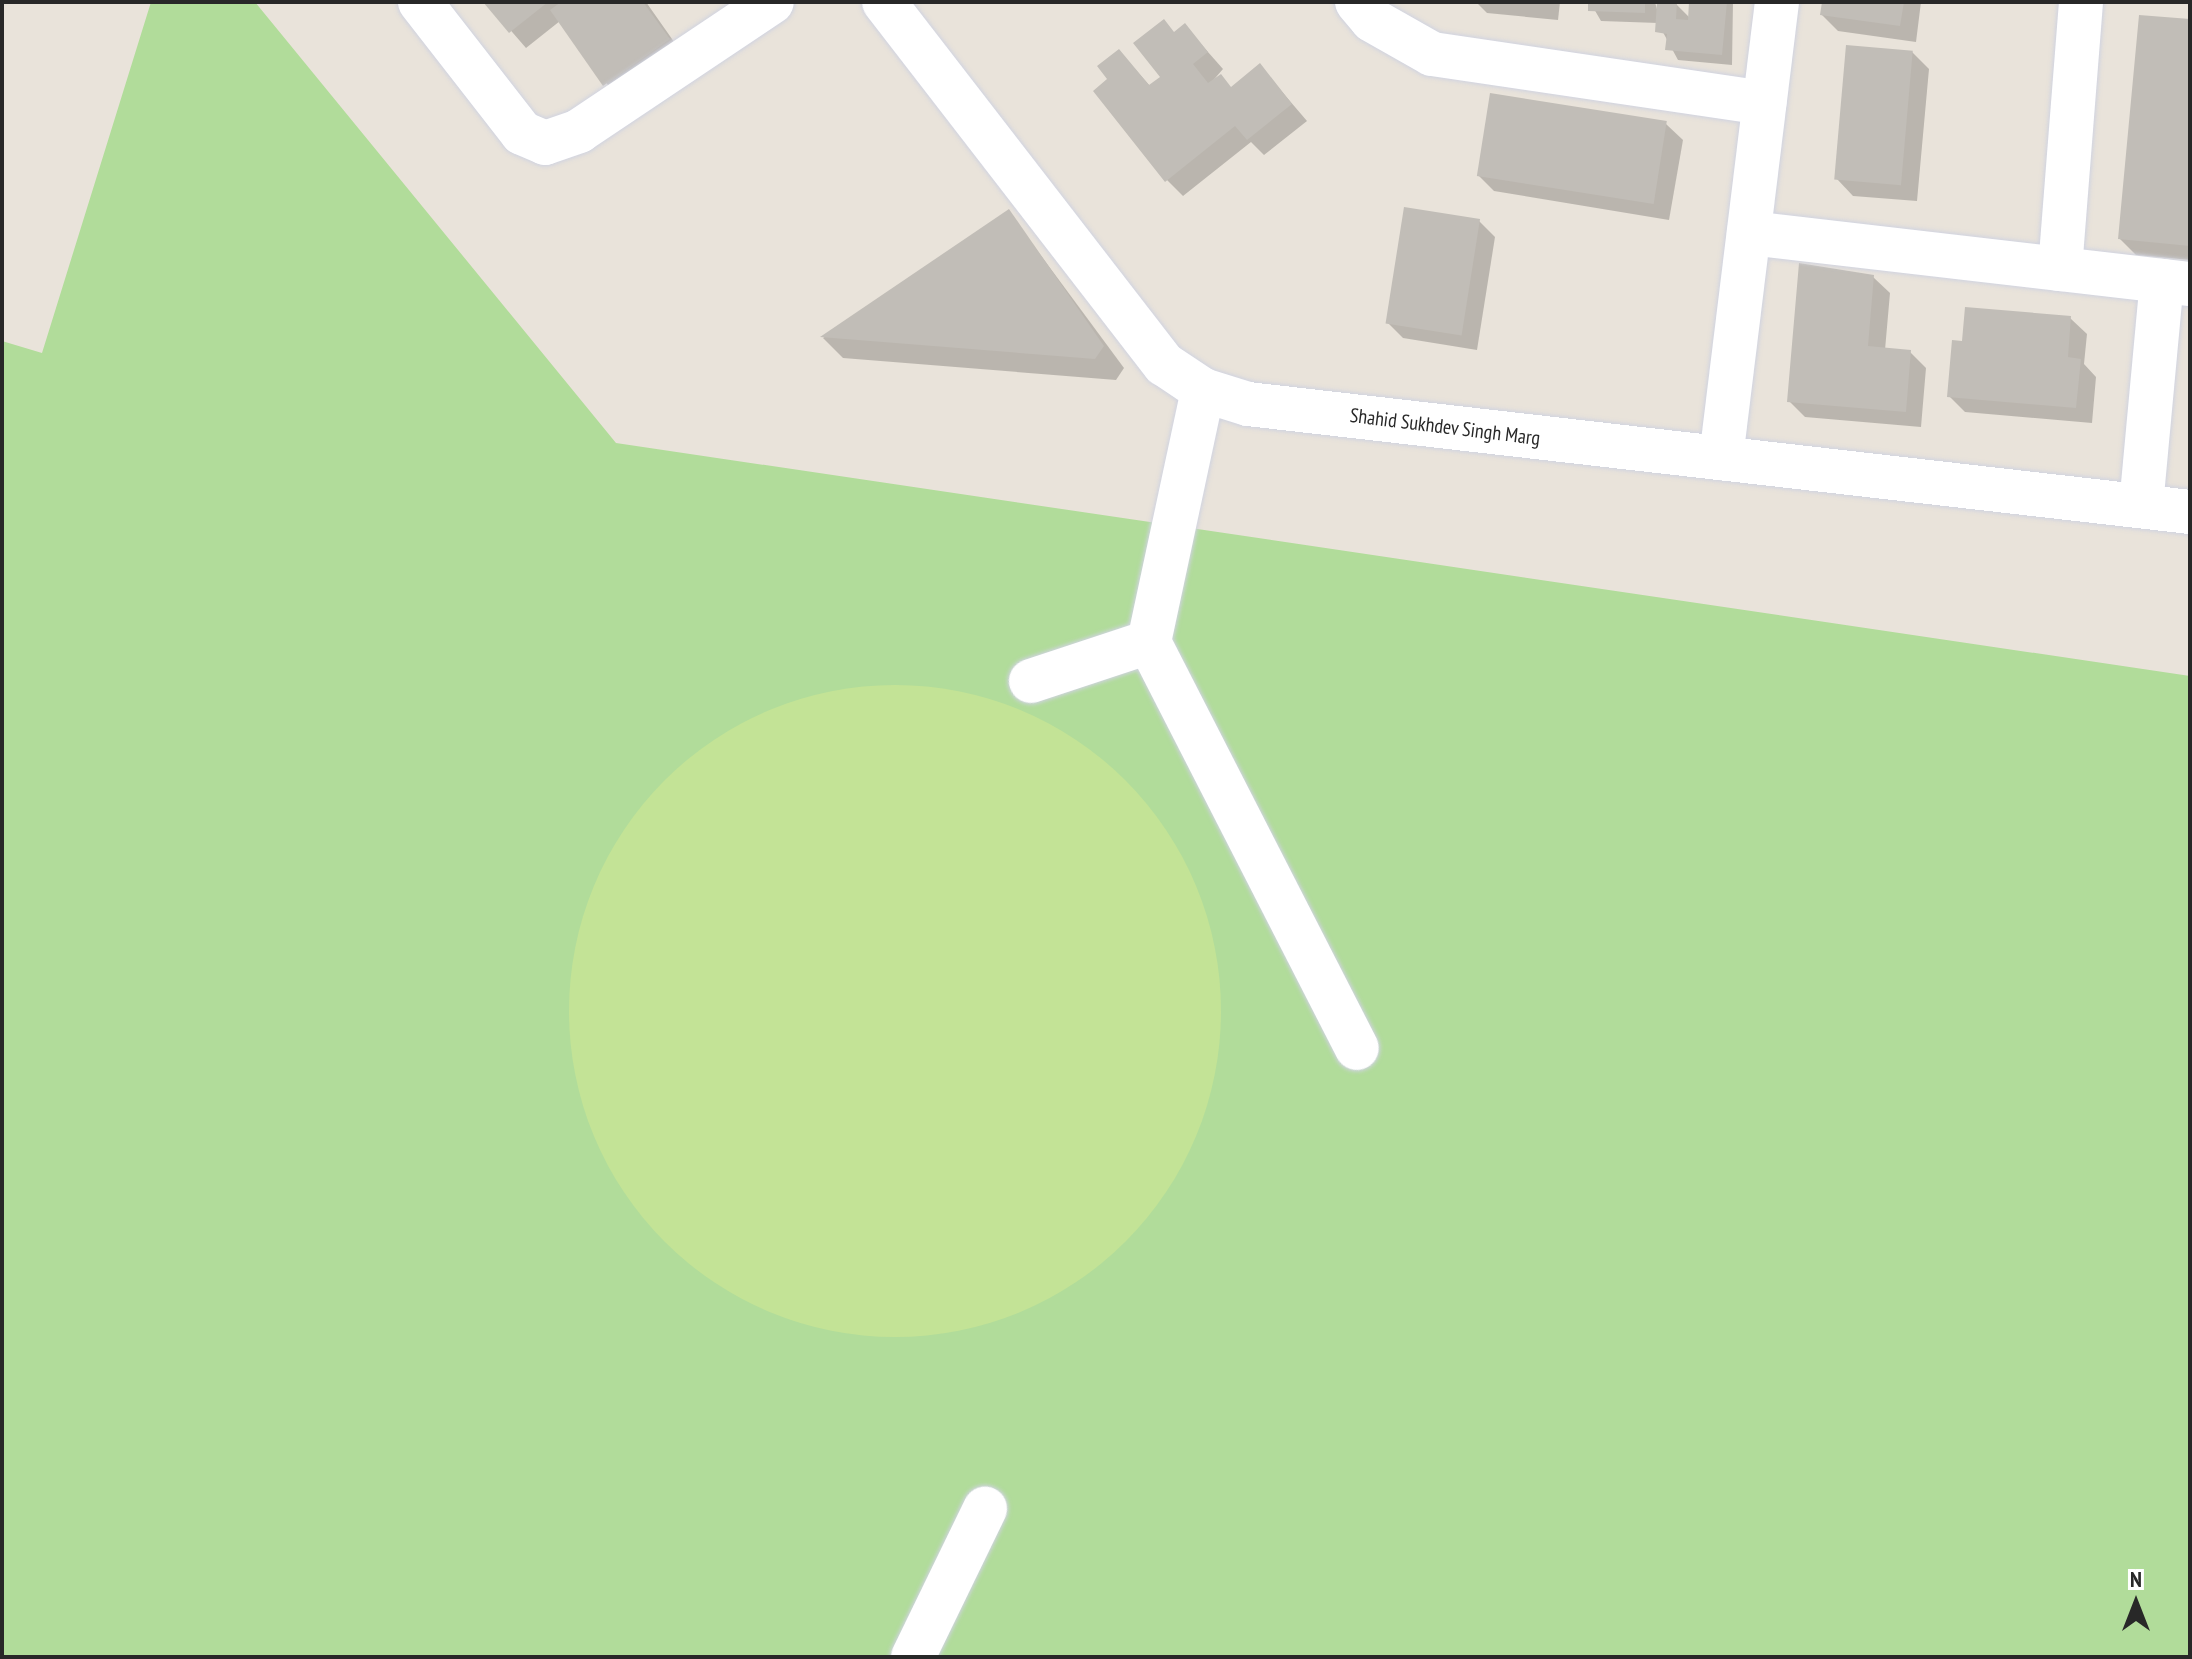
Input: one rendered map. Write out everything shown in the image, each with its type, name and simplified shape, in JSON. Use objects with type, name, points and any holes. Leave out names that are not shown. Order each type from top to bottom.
[{"type":"street","points":[[420,2],[522,133],[545,143],[579,131],[772,2]]},
{"type":"street","name":"Shahid Sukhdev Singh Marg","points":[[884,2],[1164,364],[1203,390],[1248,404],[2190,512]]},
{"type":"street","points":[[1357,2],[1372,20],[1432,54],[1764,103]]},
{"type":"street","points":[[1721,458],[1777,2]]},
{"type":"street","points":[[2060,269],[2081,2]]},
{"type":"street","points":[[1749,233],[2176,282],[2141,506]]},
{"type":"street","points":[[1203,390],[1149,642],[1357,1048]]},
{"type":"street","points":[[1031,681],[1149,642]]},
{"type":"street","points":[[913,1657],[985,1509]]},
{"type":"green space","points":[[151,2],[255,2],[616,443],[2190,676],[2190,1657],[2,1657],[2,341],[42,353]]},
{"type":"green space","points":[[895,685],[959,692],[1020,710],[1076,740],[1125,781],[1166,830],[1196,886],[1214,947],[1221,1011],[1214,1075],[1196,1136],[1166,1192],[1125,1241],[1076,1282],[1020,1312],[959,1330],[895,1337],[831,1330],[770,1312],[714,1282],[665,1241],[624,1192],[594,1136],[576,1075],[569,1011],[576,947],[594,886],[624,830],[665,781],[714,740],[770,710],[831,692]]},
{"type":"building","points":[[483,2],[548,2],[509,33]]},
{"type":"building","points":[[561,2],[643,2],[670,39],[603,86],[550,10]]},
{"type":"building","points":[[1588,2],[1645,2],[1645,13],[1588,11]]},
{"type":"building","points":[[1657,2],[1677,2],[1676,19],[1688,20],[1689,2],[1727,2],[1722,55],[1665,50],[1667,34],[1655,32]]},
{"type":"building","points":[[1822,2],[1904,2],[1900,26],[1820,15]]},
{"type":"building","points":[[2139,15],[2190,19],[2190,246],[2118,239]]},
{"type":"building","points":[[1164,19],[1174,32],[1185,23],[1208,52],[1193,64],[1208,83],[1221,74],[1231,87],[1260,63],[1292,104],[1247,140],[1235,126],[1165,182],[1093,91],[1107,79],[1097,66],[1119,49],[1149,85],[1160,77],[1133,43]]},
{"type":"building","points":[[1846,45],[1913,51],[1901,185],[1834,179]]},
{"type":"building","points":[[1490,93],[1667,121],[1654,204],[1477,176]]},
{"type":"building","points":[[1404,207],[1480,219],[1462,336],[1386,324]]},
{"type":"building","points":[[1009,209],[1104,346],[1095,359],[820,337]]},
{"type":"building","points":[[1799,263],[1874,275],[1868,346],[1911,350],[1906,412],[1787,402]]},
{"type":"building","points":[[1965,307],[2071,316],[2068,357],[2081,359],[2076,408],[1947,397],[1952,340],[1962,341]]}]
